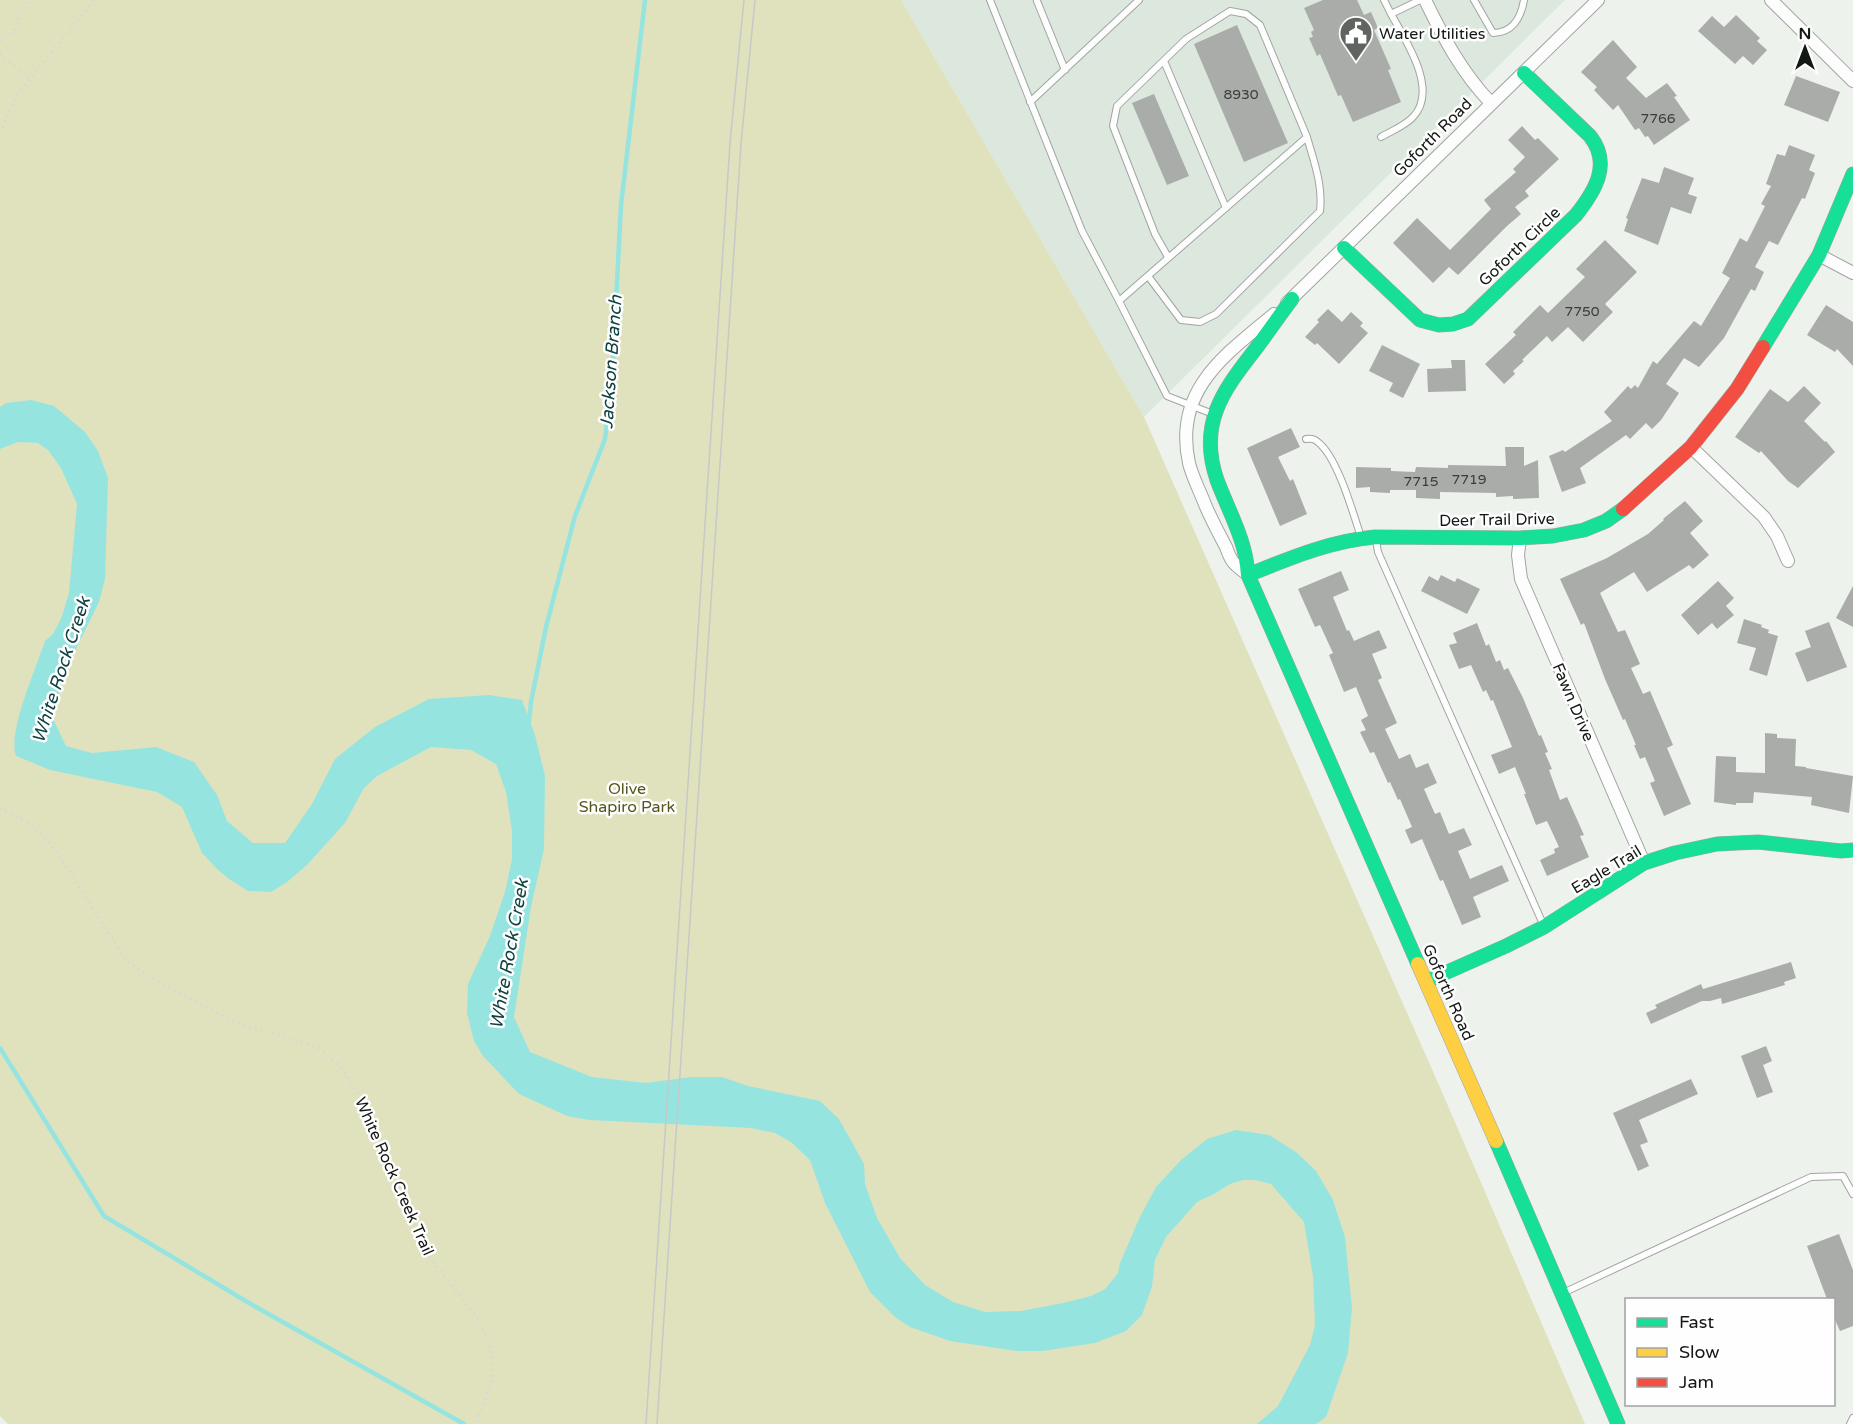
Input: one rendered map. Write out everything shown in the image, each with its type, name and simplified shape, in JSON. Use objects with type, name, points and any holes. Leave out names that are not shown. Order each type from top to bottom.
[{"type":"street","points":[[1425,0],[1451,52],[1491,103]]},
{"type":"street","name":"Goforth Road","points":[[1248,575],[1234,563],[1208,511],[1189,464],[1186,440],[1187,420],[1190,406],[1202,382],[1232,349],[1292,299],[1598,0]]},
{"type":"street","points":[[1771,0],[1853,81]]},
{"type":"street","name":"Goforth Circle","points":[[1344,248],[1420,320],[1439,325],[1454,324],[1467,319],[1576,215],[1596,184],[1600,173],[1600,155],[1592,140],[1524,73]]},
{"type":"street","name":"Deer Trail Drive","points":[[1248,575],[1326,546],[1368,537],[1520,538],[1552,536],[1584,530],[1606,521],[1629,505],[1691,447],[1737,389],[1819,255],[1853,174]]},
{"type":"street","points":[[1819,255],[1853,273]]},
{"type":"street","name":"Goforth Road","points":[[1292,299],[1221,398],[1212,424],[1211,456],[1216,476],[1248,560],[1248,575],[1427,981],[1618,1424]]},
{"type":"street","points":[[1691,447],[1764,518],[1777,536],[1788,561]]},
{"type":"street","name":"Fawn Drive","points":[[1520,538],[1518,555],[1521,579],[1644,862]]},
{"type":"street","name":"Eagle Trail","points":[[1427,981],[1544,927],[1644,862],[1717,844],[1758,842],[1841,851],[1853,850]]},
{"type":"lane","points":[[990,0],[1082,231],[1167,396],[1214,415]]},
{"type":"lane","points":[[1037,0],[1065,70]]},
{"type":"lane","points":[[1030,102],[1139,0]]},
{"type":"lane","points":[[1381,137],[1413,118],[1423,102],[1422,77],[1411,50],[1384,0]]},
{"type":"lane","points":[[1391,14],[1420,0]]},
{"type":"lane","points":[[1474,0],[1492,33],[1501,33],[1512,27],[1519,17],[1524,0]]},
{"type":"lane","points":[[1148,276],[1181,320],[1200,322],[1216,314],[1320,211],[1322,199],[1320,181],[1307,137],[1260,25],[1246,14],[1230,11],[1186,39],[1117,106],[1113,126],[1155,234],[1168,257]]},
{"type":"lane","points":[[1164,61],[1226,208]]},
{"type":"lane","points":[[1119,301],[1307,137]]},
{"type":"lane","points":[[1306,439],[1313,438],[1320,443],[1331,459],[1353,512],[1378,552],[1544,927]]},
{"type":"lane","points":[[1562,1293],[1811,1177],[1843,1176],[1853,1194]]},
{"type":"lane","points":[[1850,1424],[1853,1418]]},
{"type":"path","points":[[0,41],[14,31],[29,0]]},
{"type":"path","points":[[0,133],[16,96],[94,0]]},
{"type":"path","points":[[0,54],[30,79]]},
{"type":"path","name":"White Rock Creek Trail","points":[[0,808],[28,823],[44,836],[59,855],[125,959],[145,974],[226,1018],[320,1049],[339,1065],[366,1104],[425,1252],[475,1315],[488,1339],[494,1358],[493,1376],[476,1424]]},
{"type":"shaded area","points":[[901,0],[1565,0],[1144,417]]},
{"type":"green space","name":"Olive Shapiro Park","points":[[0,0],[901,0],[1144,417],[1442,1092],[1585,1424],[8,1424],[0,1416]]},
{"type":"water","name":"White Rock Creek","points":[[31,400],[54,406],[85,432],[98,451],[108,478],[105,579],[99,602],[63,675],[53,719],[66,746],[92,753],[156,747],[194,762],[217,795],[227,821],[253,843],[285,843],[312,804],[335,759],[375,727],[429,699],[489,695],[522,700],[535,735],[545,776],[544,849],[531,907],[514,1017],[530,1052],[592,1077],[646,1083],[691,1077],[722,1077],[748,1086],[820,1101],[839,1119],[864,1164],[865,1184],[877,1218],[900,1258],[925,1285],[953,1302],[985,1312],[1021,1311],[1063,1303],[1091,1296],[1105,1289],[1118,1273],[1139,1219],[1156,1187],[1181,1160],[1207,1139],[1236,1130],[1269,1135],[1296,1152],[1316,1171],[1333,1200],[1345,1237],[1352,1308],[1348,1353],[1326,1417],[1316,1424],[1257,1424],[1278,1406],[1310,1345],[1315,1325],[1313,1276],[1304,1222],[1271,1184],[1243,1180],[1230,1184],[1197,1202],[1166,1237],[1155,1260],[1152,1287],[1142,1315],[1126,1331],[1095,1343],[1043,1351],[1017,1351],[950,1341],[910,1327],[895,1317],[870,1292],[825,1203],[810,1160],[791,1142],[775,1133],[751,1128],[589,1120],[567,1116],[519,1094],[483,1056],[474,1041],[467,1013],[468,984],[490,936],[505,892],[512,859],[512,831],[506,792],[496,764],[471,750],[431,747],[377,776],[364,788],[345,823],[307,865],[271,892],[248,891],[217,869],[202,853],[182,807],[157,792],[50,770],[16,756],[14,745],[24,699],[45,641],[53,634],[61,619],[69,593],[77,504],[61,468],[48,450],[38,443],[18,442],[0,449],[0,407],[6,403]]},
{"type":"building","name":"Water Utilities","points":[[1323,0],[1357,0],[1364,15],[1371,12],[1378,28],[1374,30],[1391,69],[1388,70],[1401,102],[1353,122],[1341,95],[1338,96],[1320,54],[1317,56],[1309,38],[1313,37],[1311,32],[1314,30],[1304,8]]},
{"type":"building","points":[[1736,15],[1760,38],[1757,41],[1767,50],[1753,65],[1743,56],[1735,64],[1698,31],[1712,16],[1724,27]]},
{"type":"building","points":[[1237,25],[1288,143],[1244,162],[1194,44]]},
{"type":"building","points":[[1613,40],[1637,67],[1626,78],[1646,98],[1667,83],[1690,120],[1654,145],[1639,128],[1635,130],[1618,105],[1613,110],[1594,90],[1597,87],[1581,72]]},
{"type":"building","points":[[1796,76],[1840,92],[1828,122],[1784,105]]},
{"type":"building","points":[[1154,94],[1189,176],[1167,185],[1132,103]]},
{"type":"building","points":[[1522,126],[1559,159],[1525,191],[1529,196],[1515,207],[1521,214],[1458,275],[1449,267],[1433,283],[1393,243],[1417,218],[1450,250],[1491,209],[1484,200],[1516,172],[1513,169],[1525,157],[1508,140]]},
{"type":"building","points":[[1789,145],[1815,155],[1809,170],[1815,173],[1805,199],[1802,198],[1778,245],[1769,241],[1755,267],[1764,272],[1755,291],[1751,289],[1724,338],[1699,367],[1684,358],[1666,384],[1679,393],[1661,420],[1652,429],[1646,423],[1630,439],[1626,435],[1580,468],[1586,483],[1562,492],[1549,456],[1563,450],[1565,452],[1612,421],[1604,412],[1628,386],[1631,389],[1635,385],[1638,388],[1653,361],[1657,364],[1694,321],[1701,326],[1730,278],[1722,273],[1740,238],[1747,242],[1765,206],[1761,204],[1771,186],[1766,184],[1777,154],[1785,156]]},
{"type":"building","points":[[1664,167],[1694,178],[1688,194],[1697,197],[1691,214],[1671,207],[1658,245],[1624,231],[1628,219],[1626,218],[1642,178],[1659,183]]},
{"type":"building","points":[[1605,240],[1637,272],[1605,304],[1613,312],[1583,342],[1568,327],[1552,342],[1547,336],[1522,360],[1524,361],[1513,371],[1515,374],[1504,384],[1485,364],[1516,335],[1513,332],[1540,305],[1548,313],[1585,277],[1576,269]]},
{"type":"building","points":[[1826,305],[1853,322],[1853,366],[1837,349],[1835,352],[1807,335]]},
{"type":"building","points":[[1328,309],[1342,322],[1351,312],[1363,323],[1360,326],[1368,333],[1339,364],[1317,343],[1315,345],[1305,337]]},
{"type":"building","points":[[1382,345],[1420,364],[1403,398],[1389,391],[1393,383],[1369,371]]},
{"type":"building","points":[[1451,360],[1465,360],[1466,391],[1428,392],[1427,369],[1452,368]]},
{"type":"building","points":[[1804,386],[1821,403],[1804,421],[1835,452],[1798,488],[1788,481],[1761,451],[1759,453],[1735,437],[1770,389],[1788,402]]},
{"type":"building","points":[[1291,428],[1300,447],[1278,457],[1290,481],[1293,479],[1307,514],[1280,526],[1247,448]]},
{"type":"building","points":[[1505,447],[1524,447],[1524,466],[1538,460],[1539,498],[1513,499],[1513,496],[1496,497],[1496,493],[1440,492],[1440,499],[1416,498],[1416,490],[1390,490],[1390,493],[1370,492],[1370,487],[1356,488],[1356,467],[1391,468],[1391,471],[1415,472],[1416,467],[1506,466]]},
{"type":"building","points":[[1685,501],[1703,521],[1690,533],[1709,555],[1693,569],[1689,565],[1647,592],[1634,572],[1600,593],[1618,632],[1625,630],[1640,664],[1631,668],[1643,694],[1650,691],[1673,745],[1667,748],[1691,804],[1664,816],[1650,783],[1655,781],[1645,757],[1640,759],[1625,719],[1623,720],[1605,679],[1584,623],[1581,625],[1560,579],[1607,558],[1648,534]]},
{"type":"building","points":[[1341,571],[1349,590],[1333,597],[1347,631],[1349,630],[1354,641],[1379,630],[1387,648],[1372,654],[1382,678],[1378,680],[1397,723],[1385,729],[1399,759],[1410,754],[1416,768],[1428,763],[1437,783],[1424,789],[1435,814],[1440,812],[1449,834],[1464,828],[1472,845],[1458,851],[1470,879],[1502,865],[1509,881],[1473,897],[1481,917],[1462,925],[1422,839],[1411,844],[1405,830],[1412,827],[1400,799],[1398,800],[1374,752],[1370,753],[1360,732],[1366,730],[1361,720],[1368,716],[1356,687],[1344,692],[1329,655],[1333,653],[1320,625],[1315,627],[1298,589]]},
{"type":"building","points":[[1441,575],[1455,582],[1457,578],[1480,589],[1467,614],[1421,591],[1429,576],[1438,581]]},
{"type":"building","points":[[1718,581],[1734,598],[1726,606],[1734,615],[1717,629],[1712,623],[1698,635],[1681,615]]},
{"type":"building","points":[[1853,586],[1853,627],[1836,618]]},
{"type":"building","points":[[1744,619],[1762,625],[1761,627],[1769,630],[1768,633],[1778,636],[1767,676],[1749,670],[1756,648],[1737,643]]},
{"type":"building","points":[[1829,622],[1847,667],[1807,682],[1795,653],[1811,647],[1805,631]]},
{"type":"building","points":[[1477,623],[1486,646],[1489,644],[1496,662],[1500,660],[1504,670],[1508,668],[1548,752],[1545,753],[1552,769],[1549,770],[1560,800],[1567,797],[1584,835],[1580,836],[1589,857],[1547,876],[1540,860],[1555,853],[1554,849],[1559,847],[1547,821],[1536,825],[1515,767],[1499,774],[1491,755],[1512,747],[1493,700],[1491,701],[1486,690],[1483,692],[1471,665],[1459,669],[1449,645],[1457,643],[1453,633]]},
{"type":"building","points":[[1765,733],[1777,734],[1777,738],[1796,739],[1795,766],[1853,776],[1849,813],[1811,805],[1812,797],[1754,792],[1753,803],[1736,803],[1736,805],[1714,802],[1716,756],[1736,757],[1736,772],[1765,773]]},
{"type":"building","points":[[1791,962],[1796,978],[1784,982],[1785,985],[1722,1004],[1721,998],[1702,1001],[1651,1024],[1646,1013],[1657,1008],[1655,1005],[1701,984],[1703,989]]},
{"type":"building","points":[[1766,1046],[1772,1061],[1763,1065],[1773,1092],[1757,1098],[1741,1056]]},
{"type":"building","points":[[1691,1079],[1698,1094],[1639,1120],[1648,1142],[1640,1145],[1649,1166],[1638,1171],[1613,1113]]},
{"type":"building","points":[[1839,1234],[1853,1270],[1853,1326],[1840,1331],[1835,1320],[1835,1298],[1827,1298],[1807,1246]]},
{"type":"waterway","name":"Jackson Branch","points":[[529,722],[546,627],[575,516],[605,439],[612,379],[621,205],[645,0]]},
{"type":"waterway","points":[[0,1048],[104,1216],[249,1303],[464,1424]]},
{"type":"tram line","points":[[646,1424],[730,143],[744,0]]},
{"type":"tram line","points":[[657,1424],[741,144],[755,0]]},
{"type":"traffic: fast","points":[[1344,248],[1420,320],[1439,325],[1453,324],[1468,319],[1576,215],[1595,187],[1598,177],[1600,157],[1596,146],[1590,136],[1524,73]]},
{"type":"traffic: fast","points":[[1763,347],[1819,255],[1853,174]]},
{"type":"traffic: fast","points":[[1292,299],[1223,395],[1212,426],[1210,442],[1212,460],[1217,480],[1244,550],[1248,575],[1418,964]]},
{"type":"traffic: fast","points":[[1248,575],[1310,551],[1358,539],[1553,536],[1584,530],[1606,521],[1623,509]]},
{"type":"traffic: fast","points":[[1427,981],[1544,927],[1644,863],[1675,853],[1717,844],[1758,842],[1841,851],[1853,850]]},
{"type":"traffic: fast","points":[[1496,1141],[1618,1424]]},
{"type":"traffic: slow","points":[[1418,964],[1496,1141]]},
{"type":"traffic: jam","points":[[1623,509],[1691,447],[1737,389],[1763,347]]},
{"type":"place","name":"Water Utilities","points":[[1356,62]]}]
